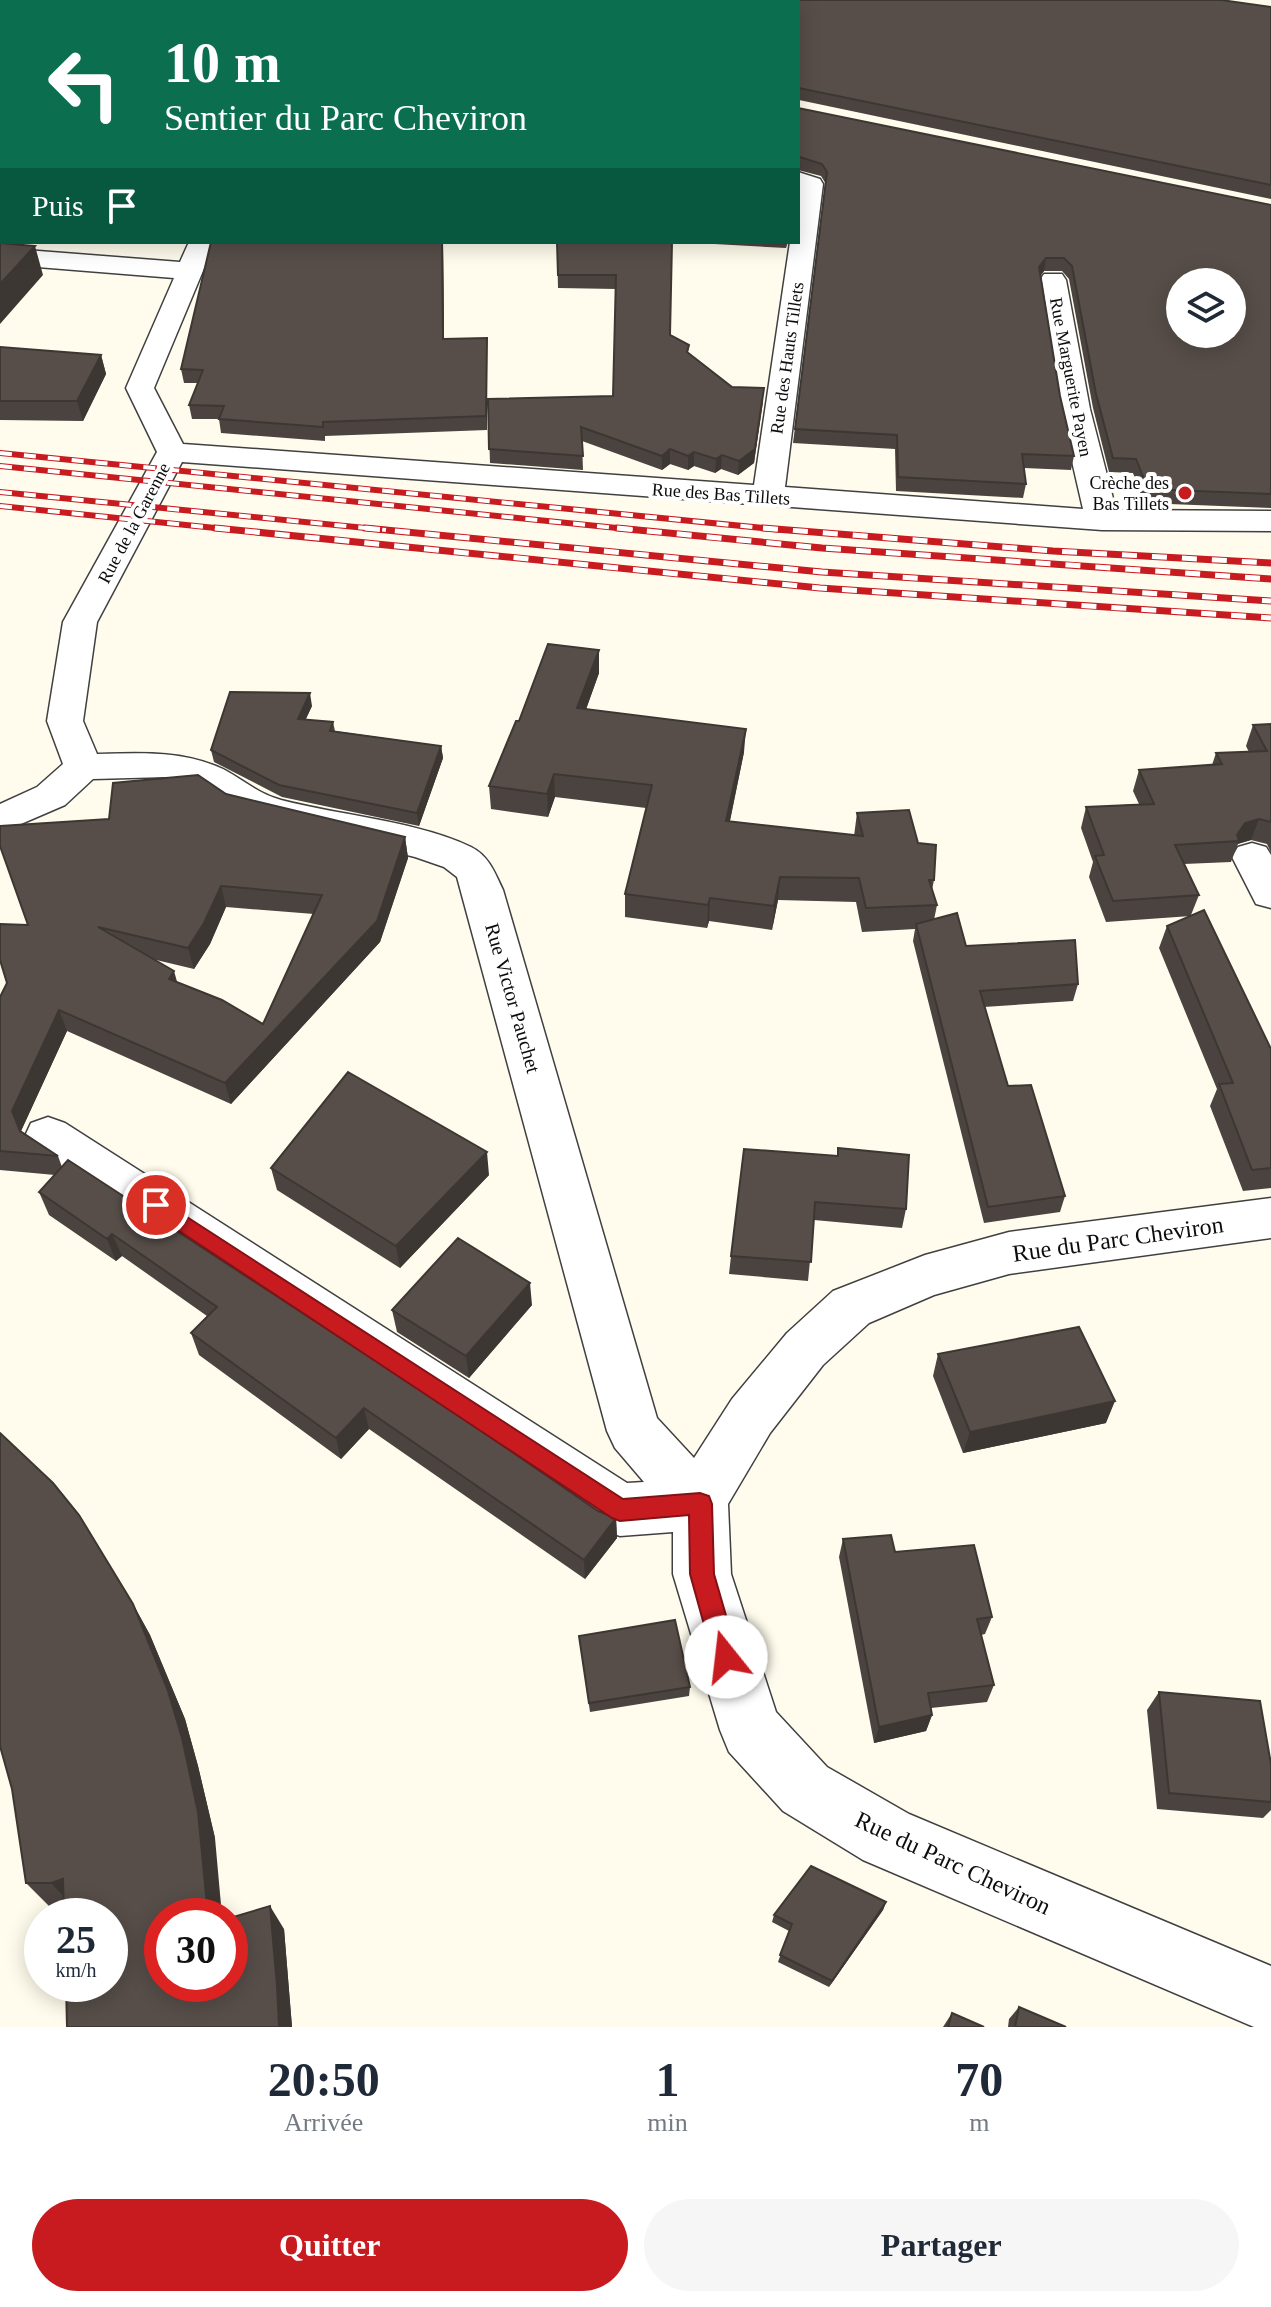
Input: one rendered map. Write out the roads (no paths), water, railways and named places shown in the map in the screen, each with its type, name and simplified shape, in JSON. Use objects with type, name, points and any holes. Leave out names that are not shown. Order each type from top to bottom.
[{"type":"street","name":"Rue des Hauts Tillets","points":[[768,497],[811,184],[800,180]]},
{"type":"street","name":"Rue de la Garenne","points":[[83,767],[65,721],[80,622],[172,452],[140,388],[201,244]]},
{"type":"street","points":[[0,256],[169,272],[189,271]]},
{"type":"street","name":"Rue Marguerite Payen","points":[[1053,280],[1075,409],[1102,520]]},
{"type":"street","name":"Rue des Bas Tillets","points":[[172,452],[1102,520],[1271,521]]},
{"type":"street","name":"Rue Victor Pauchet","points":[[83,767],[170,765],[209,778],[246,803],[423,845],[458,857],[474,870],[634,1431],[700,1504]]},
{"type":"street","points":[[0,820],[51,796],[83,767]]},
{"type":"street","points":[[1252,857],[1271,894]]},
{"type":"street","points":[[48,1136],[478,1414],[620,1510],[700,1504]]},
{"type":"street","name":"Rue du Parc Cheviron","points":[[1271,1218],[1009,1253],[925,1276],[851,1307],[805,1349],[751,1416],[707,1486],[700,1504],[702,1574],[751,1730],[805,1789],[886,1837],[1271,2000]]},
{"type":"railway","points":[[0,453],[783,530]]},
{"type":"railway","points":[[0,466],[620,528]]},
{"type":"railway","points":[[0,492],[386,530]]},
{"type":"railway","points":[[0,506],[229,529]]},
{"type":"railway","points":[[215,528],[229,529]]},
{"type":"railway","points":[[365,528],[822,572],[1271,601]]},
{"type":"railway","points":[[620,528],[822,548],[1271,579]]},
{"type":"railway","points":[[620,528],[637,530]]},
{"type":"railway","points":[[763,528],[1053,551],[1271,563]]},
{"type":"railway","points":[[229,529],[820,588],[1271,618]]},
{"type":"railway","points":[[229,529],[235,530]]},
{"type":"place","name":"Crèche des Bas Tillets","points":[[1185,493]]}]
